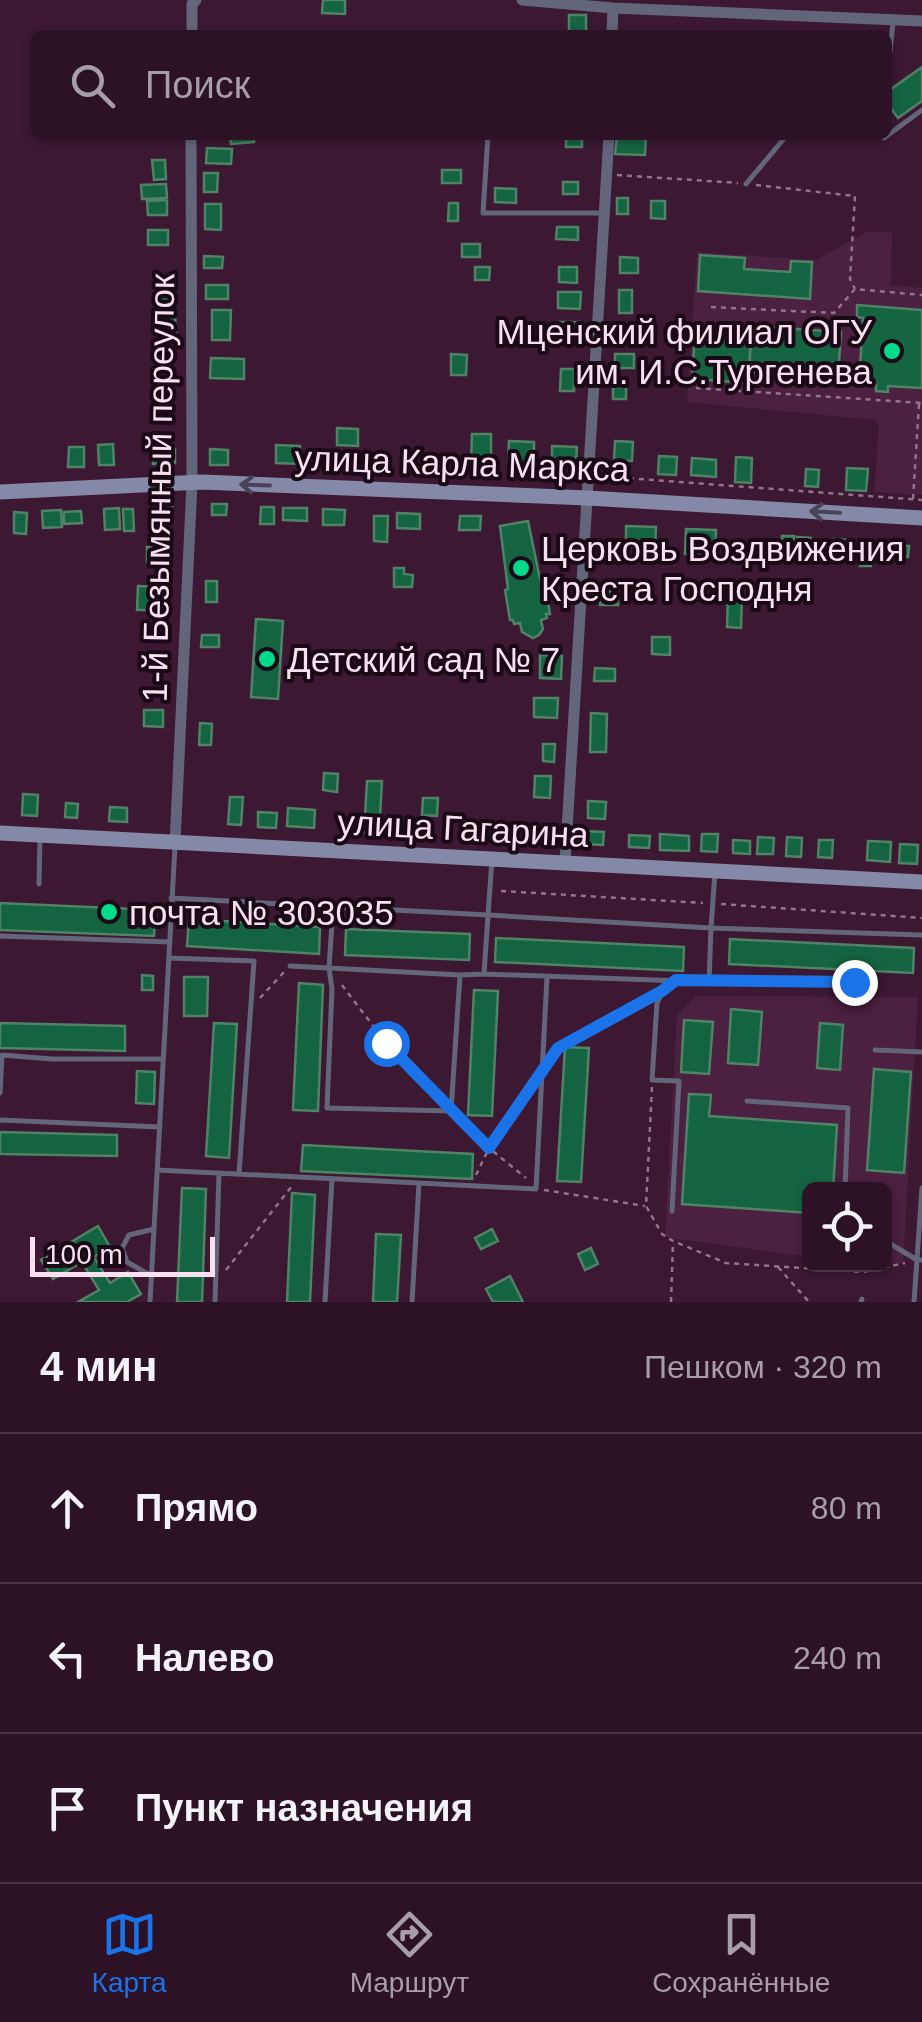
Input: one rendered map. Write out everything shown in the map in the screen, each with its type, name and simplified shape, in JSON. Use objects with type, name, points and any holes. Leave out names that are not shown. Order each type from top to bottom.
[{"type":"main road","name":"улица Карла Маркса","points":[[0,492],[192,483],[588,498],[922,518]]},
{"type":"main road","name":"улица Гагарина","points":[[0,833],[922,882]]},
{"type":"street","points":[[192,30],[192,4],[196,0]]},
{"type":"street","points":[[522,0],[613,8],[922,21]]},
{"type":"street","points":[[612,30],[613,8]]},
{"type":"street","name":"1-й Безымянный переулок","points":[[175,842],[192,483],[191,140]]},
{"type":"street","points":[[565,863],[609,140]]},
{"type":"lane","points":[[892,31],[893,20]]},
{"type":"lane","points":[[892,132],[922,110]]},
{"type":"lane","points":[[488,140],[483,213],[606,213]]},
{"type":"lane","points":[[746,184],[783,140]]},
{"type":"lane","points":[[38,884],[40,836]]},
{"type":"lane","points":[[150,1302],[175,842]]},
{"type":"lane","points":[[484,974],[492,859]]},
{"type":"lane","points":[[709,982],[715,871]]},
{"type":"lane","points":[[171,898],[711,928],[922,934]]},
{"type":"lane","points":[[332,908],[327,1108],[451,1111],[460,975]]},
{"type":"lane","points":[[0,936],[170,942]]},
{"type":"lane","points":[[169,958],[254,961],[240,1174]]},
{"type":"lane","points":[[290,966],[547,978],[854,982]]},
{"type":"lane","points":[[157,1170],[536,1189],[547,978]]},
{"type":"lane","points":[[672,1211],[680,1082],[652,1080],[657,1003],[662,991],[676,980]]},
{"type":"lane","points":[[875,1050],[922,1052]]},
{"type":"lane","points":[[0,1094],[2,1055],[163,1059]]},
{"type":"lane","points":[[747,1101],[848,1108],[845,1182]]},
{"type":"lane","points":[[0,1120],[160,1128]]},
{"type":"lane","points":[[215,1302],[219,1173]]},
{"type":"lane","points":[[325,1302],[332,1178]]},
{"type":"lane","points":[[412,1302],[418,1183]]},
{"type":"lane","points":[[914,1302],[920,1260],[922,1188]]},
{"type":"lane","points":[[152,1276],[127,1262],[122,1248],[129,1235],[154,1228]]},
{"type":"lane","points":[[892,1244],[920,1260]]},
{"type":"path","points":[[608,174],[855,196],[850,279],[855,289]]},
{"type":"path","points":[[855,289],[922,295]]},
{"type":"path","points":[[711,308],[834,313],[855,289]]},
{"type":"path","points":[[696,388],[920,402],[913,499]]},
{"type":"path","points":[[590,475],[922,500]]},
{"type":"path","points":[[252,1007],[290,966]]},
{"type":"path","points":[[329,968],[386,1043],[489,1148],[536,1189],[646,1206]]},
{"type":"path","points":[[472,1186],[489,1148],[558,1048],[662,991]]},
{"type":"path","points":[[652,1080],[646,1206],[662,1234],[726,1262],[863,1272],[920,1260]]},
{"type":"path","points":[[216,1282],[300,1177]]},
{"type":"path","points":[[670,1302],[673,1241]]},
{"type":"path","points":[[777,1266],[809,1302]]},
{"type":"shaded area","points":[[869,231],[892,233],[891,285],[922,288],[922,495],[874,492],[879,427],[875,420],[687,402],[697,252],[815,260]]},
{"type":"shaded area","points":[[696,996],[918,997],[903,1264],[892,1263],[892,1182],[802,1182],[802,1256],[665,1237],[677,1015]]},
{"type":"building","points":[[323,0],[345,0],[345,14],[322,13]]},
{"type":"building","points":[[569,15],[586,15],[586,30],[569,30]]},
{"type":"building","points":[[922,67],[922,101],[898,118],[892,110],[892,88]]},
{"type":"building","points":[[231,140],[254,140],[254,142],[231,144]]},
{"type":"building","points":[[566,140],[582,140],[582,147],[566,147]]},
{"type":"building","points":[[616,140],[646,140],[645,155],[615,154]]},
{"type":"building","points":[[207,148],[232,149],[231,164],[206,163]]},
{"type":"building","points":[[152,160],[165,160],[166,179],[154,180]]},
{"type":"building","points":[[442,170],[461,170],[461,183],[442,183]]},
{"type":"building","points":[[204,173],[218,173],[217,192],[204,192]]},
{"type":"building","points":[[563,182],[578,182],[578,194],[563,194]]},
{"type":"building","points":[[166,184],[167,198],[142,199],[141,185]]},
{"type":"building","points":[[495,188],[516,189],[516,203],[495,202]]},
{"type":"building","points":[[617,198],[628,198],[628,214],[617,214]]},
{"type":"building","points":[[167,200],[167,215],[148,215],[147,201]]},
{"type":"building","points":[[651,201],[665,201],[665,219],[651,218]]},
{"type":"building","points":[[449,203],[458,203],[458,221],[448,221]]},
{"type":"building","points":[[205,204],[221,204],[221,230],[205,229]]},
{"type":"building","points":[[557,227],[578,227],[578,240],[556,239]]},
{"type":"building","points":[[148,230],[168,230],[168,245],[148,245]]},
{"type":"building","points":[[462,244],[480,244],[480,257],[462,257]]},
{"type":"building","points":[[700,255],[745,258],[744,269],[790,272],[791,261],[812,262],[810,299],[698,291]]},
{"type":"building","points":[[204,256],[223,257],[222,268],[204,268]]},
{"type":"building","points":[[620,257],[638,258],[638,273],[620,273]]},
{"type":"building","points":[[475,267],[490,267],[489,280],[475,280]]},
{"type":"building","points":[[559,267],[577,267],[577,283],[559,282]]},
{"type":"building","points":[[154,283],[169,283],[170,302],[155,303]]},
{"type":"building","points":[[206,285],[228,285],[228,299],[206,299]]},
{"type":"building","points":[[619,290],[632,290],[632,313],[619,313]]},
{"type":"building","points":[[558,292],[581,292],[580,309],[558,308]]},
{"type":"building","name":"Мценский филиал ОГУ им. И.С.Тургенева","points":[[857,305],[922,310],[922,388],[888,386],[888,392],[876,391],[876,385],[859,384],[863,318],[857,317]]},
{"type":"building","points":[[212,310],[231,310],[230,340],[212,340]]},
{"type":"building","points":[[175,315],[176,334],[163,334],[162,316]]},
{"type":"building","points":[[560,322],[579,322],[578,338],[560,337]]},
{"type":"building","points":[[752,326],[841,332],[838,377],[749,372]]},
{"type":"building","points":[[695,334],[751,338],[748,383],[692,379]]},
{"type":"building","points":[[451,354],[467,355],[466,375],[451,375]]},
{"type":"building","points":[[615,354],[634,354],[634,368],[615,368]]},
{"type":"building","points":[[211,358],[244,359],[244,379],[210,378]]},
{"type":"building","points":[[561,369],[574,369],[574,391],[560,391]]},
{"type":"building","points":[[613,387],[626,387],[626,399],[613,399]]},
{"type":"building","points":[[337,428],[358,429],[358,446],[337,445]]},
{"type":"building","points":[[472,434],[491,434],[491,462],[471,462]]},
{"type":"building","points":[[509,441],[534,442],[534,464],[508,463]]},
{"type":"building","points":[[615,441],[633,442],[632,461],[614,460]]},
{"type":"building","points":[[113,444],[114,465],[99,465],[98,445]]},
{"type":"building","points":[[276,445],[300,446],[300,464],[276,463]]},
{"type":"building","points":[[552,446],[577,447],[576,463],[552,463]]},
{"type":"building","points":[[69,447],[84,447],[84,467],[68,467]]},
{"type":"building","points":[[175,449],[175,463],[153,464],[153,450]]},
{"type":"building","points":[[210,449],[228,450],[228,465],[210,465]]},
{"type":"building","points":[[659,456],[677,457],[676,475],[658,474]]},
{"type":"building","points":[[736,457],[752,458],[751,483],[735,482]]},
{"type":"building","points":[[692,458],[716,460],[716,477],[691,475]]},
{"type":"building","points":[[847,468],[868,469],[866,491],[846,490]]},
{"type":"building","points":[[806,469],[819,470],[818,487],[805,486]]},
{"type":"building","points":[[212,504],[227,504],[226,515],[212,515]]},
{"type":"building","points":[[158,507],[172,507],[173,522],[159,523]]},
{"type":"building","points":[[261,507],[274,507],[274,524],[260,524]]},
{"type":"building","points":[[119,508],[120,529],[105,530],[104,509]]},
{"type":"building","points":[[283,508],[307,508],[307,521],[283,520]]},
{"type":"building","points":[[123,509],[133,509],[134,531],[124,531]]},
{"type":"building","points":[[323,509],[345,510],[344,525],[323,525]]},
{"type":"building","points":[[61,510],[62,527],[43,528],[42,511]]},
{"type":"building","points":[[81,511],[82,523],[64,524],[64,512]]},
{"type":"building","points":[[14,512],[27,513],[26,534],[14,533]]},
{"type":"building","points":[[397,513],[420,514],[420,529],[397,528]]},
{"type":"building","points":[[374,516],[388,516],[387,542],[374,541]]},
{"type":"building","points":[[460,516],[481,516],[480,530],[459,530]]},
{"type":"building","name":"Церковь Воздвижения Креста Господня","points":[[528,521],[550,614],[541,620],[543,629],[533,638],[522,632],[520,623],[510,620],[500,526]]},
{"type":"building","points":[[626,526],[656,527],[655,548],[626,547]]},
{"type":"building","points":[[686,529],[716,530],[715,555],[685,554]]},
{"type":"building","points":[[782,536],[794,536],[793,558],[781,557]]},
{"type":"building","points":[[797,537],[811,538],[810,558],[796,558]]},
{"type":"building","points":[[834,539],[847,540],[846,559],[833,559]]},
{"type":"building","points":[[861,542],[872,543],[871,566],[860,566]]},
{"type":"building","points":[[887,545],[909,546],[908,557],[886,556]]},
{"type":"building","points":[[147,547],[172,548],[171,562],[147,562]]},
{"type":"building","points":[[394,568],[404,568],[404,574],[413,575],[412,587],[394,587]]},
{"type":"building","points":[[206,581],[217,581],[217,602],[206,602]]},
{"type":"building","points":[[138,586],[163,587],[163,610],[137,610]]},
{"type":"building","points":[[601,591],[618,592],[618,605],[600,605]]},
{"type":"building","points":[[728,596],[742,597],[741,628],[727,627]]},
{"type":"building","name":"Детский сад № 7","points":[[256,619],[283,621],[278,699],[251,697]]},
{"type":"building","points":[[202,635],[219,635],[219,647],[201,647]]},
{"type":"building","points":[[652,637],[670,637],[670,655],[652,654]]},
{"type":"building","points":[[152,653],[165,653],[165,670],[151,670]]},
{"type":"building","points":[[540,655],[562,656],[561,679],[540,678]]},
{"type":"building","points":[[595,668],[615,669],[615,681],[594,681]]},
{"type":"building","points":[[534,698],[558,698],[557,718],[534,717]]},
{"type":"building","points":[[144,710],[163,710],[163,727],[144,726]]},
{"type":"building","points":[[591,713],[607,714],[606,752],[590,752]]},
{"type":"building","points":[[200,723],[212,724],[211,745],[199,745]]},
{"type":"building","points":[[543,744],[555,744],[554,762],[543,761]]},
{"type":"building","points":[[324,773],[338,774],[337,792],[323,790]]},
{"type":"building","points":[[535,776],[551,776],[550,798],[534,797]]},
{"type":"building","points":[[367,781],[382,781],[380,817],[365,816]]},
{"type":"building","points":[[23,794],[38,795],[37,816],[22,815]]},
{"type":"building","points":[[230,797],[243,797],[241,825],[228,824]]},
{"type":"building","points":[[423,798],[438,798],[437,816],[422,815]]},
{"type":"building","points":[[588,801],[606,802],[605,819],[588,818]]},
{"type":"building","points":[[66,803],[78,804],[77,818],[65,817]]},
{"type":"building","points":[[110,807],[127,808],[127,822],[109,821]]},
{"type":"building","points":[[288,808],[315,810],[314,828],[287,826]]},
{"type":"building","points":[[258,812],[277,813],[276,828],[258,827]]},
{"type":"building","points":[[388,818],[409,819],[408,836],[387,834]]},
{"type":"building","points":[[340,820],[366,821],[365,833],[340,831]]},
{"type":"building","points":[[585,831],[604,832],[603,845],[585,844]]},
{"type":"building","points":[[660,834],[689,836],[689,851],[660,850]]},
{"type":"building","points":[[702,834],[718,834],[717,852],[701,851]]},
{"type":"building","points":[[629,835],[650,836],[649,848],[629,847]]},
{"type":"building","points":[[758,837],[774,838],[773,854],[757,854]]},
{"type":"building","points":[[787,837],[802,838],[801,857],[786,856]]},
{"type":"building","points":[[733,840],[750,841],[750,854],[733,853]]},
{"type":"building","points":[[819,840],[833,840],[832,858],[818,857]]},
{"type":"building","points":[[868,841],[891,842],[890,862],[867,860]]},
{"type":"building","points":[[900,844],[918,845],[917,864],[899,863]]},
{"type":"building","points":[[0,903],[155,910],[154,936],[0,930]]},
{"type":"building","points":[[189,919],[320,927],[319,954],[187,946]]},
{"type":"building","points":[[346,929],[470,934],[469,960],[345,955]]},
{"type":"building","points":[[496,938],[684,947],[683,971],[495,962]]},
{"type":"building","points":[[730,939],[914,948],[913,973],[729,964]]},
{"type":"building","points":[[142,975],[153,976],[153,990],[142,990]]},
{"type":"building","points":[[184,977],[208,977],[207,1016],[184,1016]]},
{"type":"building","points":[[299,983],[323,985],[318,1111],[293,1110]]},
{"type":"building","points":[[474,990],[498,991],[492,1116],[468,1115]]},
{"type":"building","points":[[731,1009],[762,1012],[758,1065],[728,1063]]},
{"type":"building","points":[[684,1020],[713,1022],[709,1074],[681,1072]]},
{"type":"building","points":[[0,1023],[125,1026],[125,1051],[0,1048]]},
{"type":"building","points":[[214,1023],[237,1024],[229,1158],[206,1156]]},
{"type":"building","points":[[820,1023],[843,1025],[840,1070],[817,1068]]},
{"type":"building","points":[[565,1047],[589,1048],[581,1182],[557,1181]]},
{"type":"building","points":[[874,1069],[911,1072],[904,1173],[867,1170]]},
{"type":"building","points":[[137,1071],[155,1072],[154,1104],[136,1103]]},
{"type":"building","points":[[689,1094],[711,1095],[709,1116],[837,1125],[833,1182],[802,1182],[802,1212],[682,1204]]},
{"type":"building","points":[[0,1132],[117,1135],[117,1156],[0,1154]]},
{"type":"building","points":[[303,1145],[473,1154],[472,1179],[301,1171]]},
{"type":"building","points":[[182,1188],[206,1189],[202,1302],[177,1302]]},
{"type":"building","points":[[292,1193],[315,1195],[310,1302],[287,1302]]},
{"type":"building","points":[[98,1226],[110,1247],[94,1257],[110,1283],[128,1272],[141,1294],[127,1302],[78,1302],[99,1290],[82,1262],[53,1279],[41,1260]]},
{"type":"building","points":[[492,1229],[498,1241],[481,1249],[475,1238]]},
{"type":"building","points":[[376,1234],[401,1235],[397,1302],[373,1302]]},
{"type":"building","points":[[591,1248],[598,1264],[585,1270],[578,1254]]},
{"type":"building","points":[[510,1276],[523,1302],[493,1302],[486,1289]]},
{"type":"place","name":"Мценский филиал ОГУ им. И.С.Тургенева","points":[[892,351]]},
{"type":"place","name":"Церковь Воздвижения Креста Господня","points":[[521,568]]},
{"type":"place","name":"Детский сад № 7","points":[[267,659]]},
{"type":"place","name":"почта № 303035","points":[[109,912]]},
{"type":"route","points":[[386,1043],[489,1148],[558,1048],[676,980],[854,982]]}]
